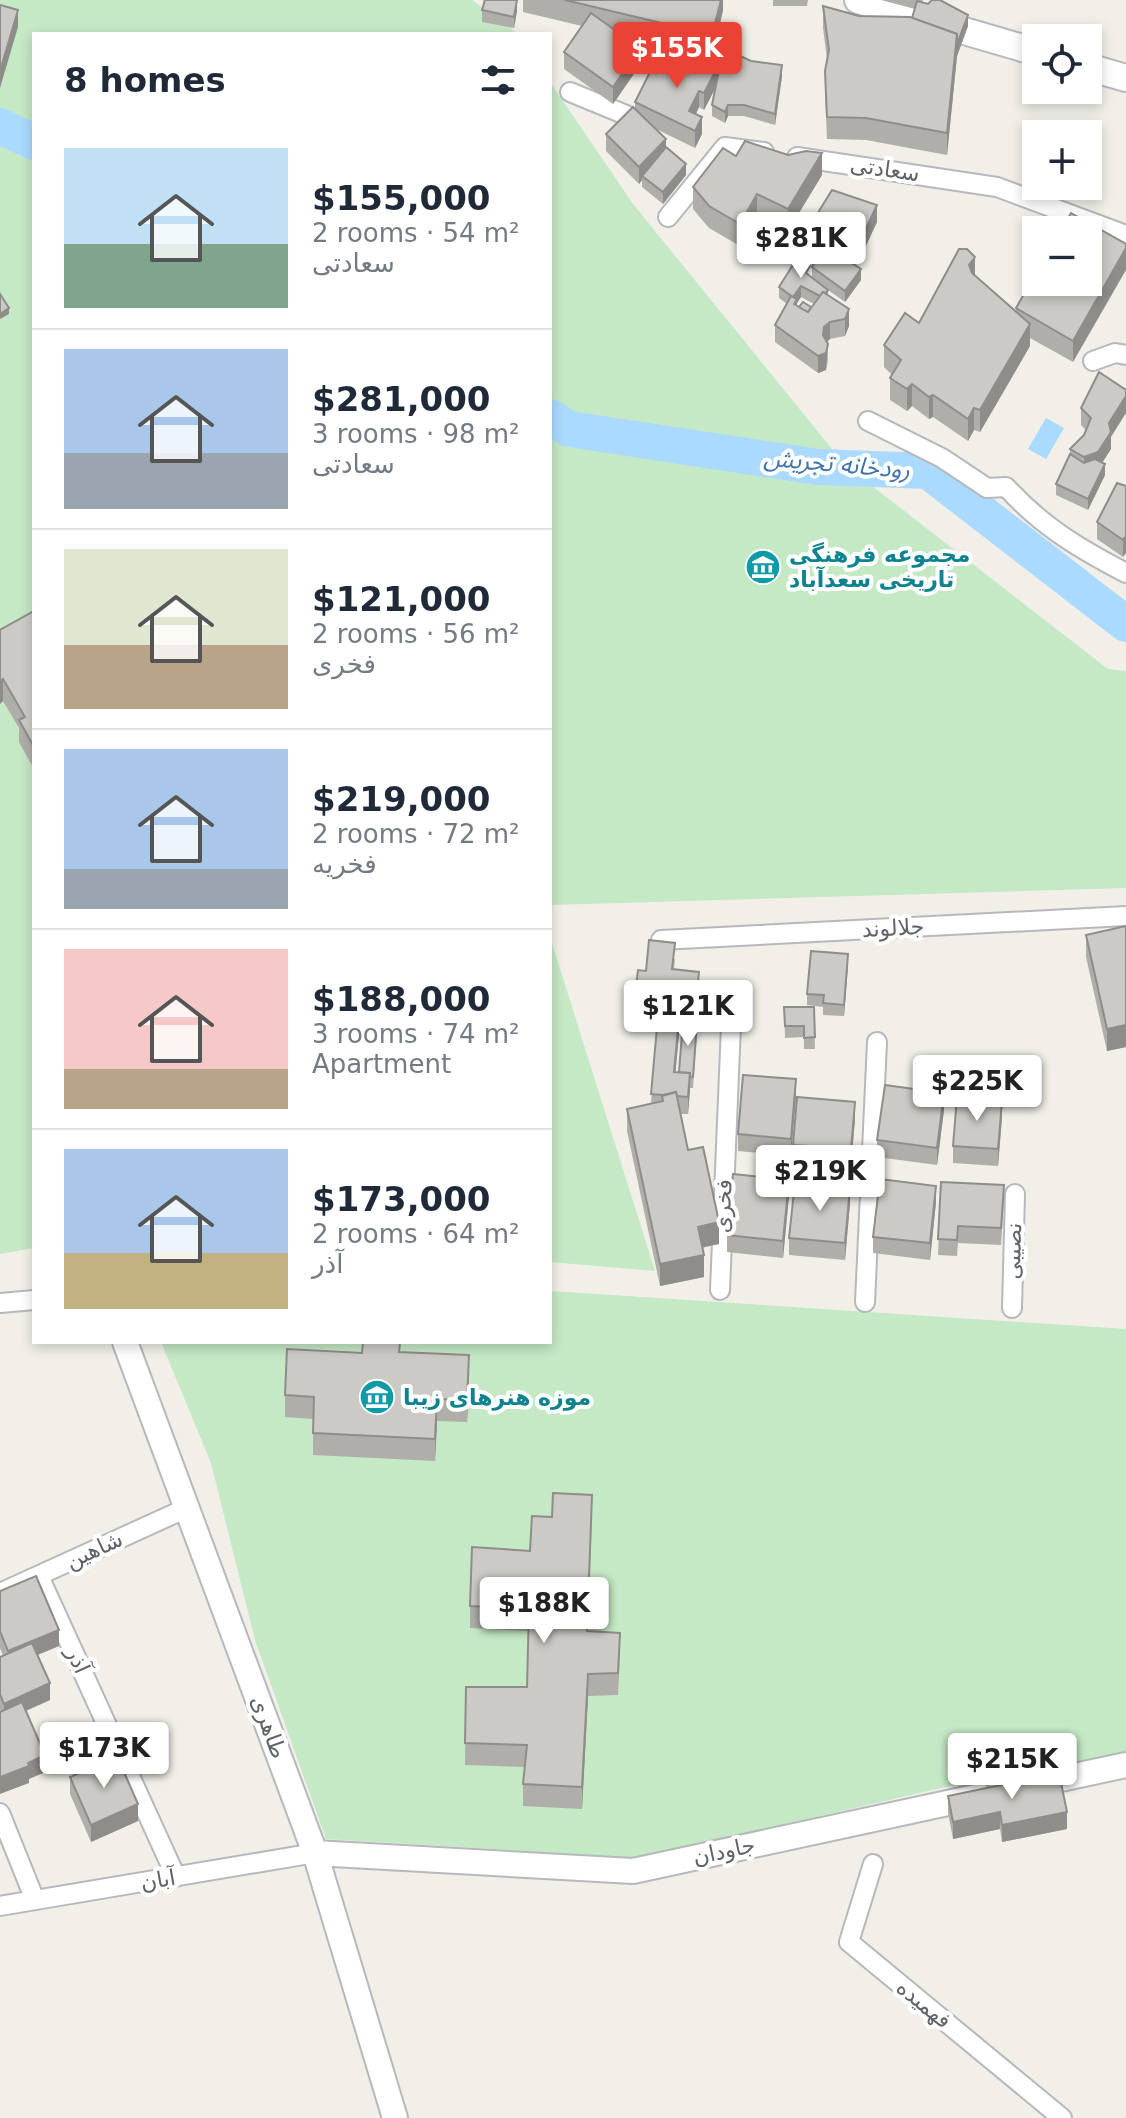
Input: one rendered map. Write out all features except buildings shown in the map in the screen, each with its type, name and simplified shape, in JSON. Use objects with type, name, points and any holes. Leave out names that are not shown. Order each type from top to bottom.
[{"type":"main road","points":[[858,0],[1022,48]]},
{"type":"main road","points":[[1102,71],[1126,78]]},
{"type":"street","points":[[570,92],[632,108],[657,143]]},
{"type":"street","name":"سعادتی","points":[[668,217],[693,175],[725,147],[997,187],[1126,235]]},
{"type":"street","points":[[1093,361],[1115,353],[1126,355]]},
{"type":"street","points":[[868,421],[942,458],[987,488],[1006,487],[1036,520],[1075,546],[1126,573]]},
{"type":"street","name":"جلالوند","points":[[661,940],[1126,916]]},
{"type":"street","name":"فخری","points":[[720,1290],[731,1026]]},
{"type":"street","points":[[865,1302],[877,1042]]},
{"type":"street","name":"نصیبی","points":[[1012,1308],[1015,1194]]},
{"type":"street","points":[[0,1303],[32,1300]]},
{"type":"street","name":"طاهری","points":[[126,1344],[189,1507],[315,1853],[395,2118]]},
{"type":"street","name":"شاهین","points":[[0,1593],[189,1507]]},
{"type":"street","name":"آذر","points":[[39,1576],[176,1877]]},
{"type":"street","name":"جاودان","points":[[315,1853],[633,1871],[1126,1765]]},
{"type":"street","points":[[0,1813],[35,1900]]},
{"type":"street","name":"آبان","points":[[0,1906],[315,1853]]},
{"type":"street","name":"فهمیده","points":[[873,1864],[849,1942],[1062,2118]]},
{"type":"green space","points":[[0,0],[472,0],[515,32],[32,32],[32,1248],[0,1254]]},
{"type":"green space","name":"مجموعه فرهنگی تاریخی سعدآباد","points":[[552,85],[633,204],[845,465],[1108,669],[1126,671],[1126,888],[552,905]]},
{"type":"green space","points":[[552,943],[655,1271],[552,1262]]},
{"type":"green space","points":[[552,1291],[1126,1329],[1126,1752],[941,1788],[634,1859],[583,1860],[511,1850],[326,1839],[255,1640],[211,1463],[162,1344],[552,1344]]},
{"type":"water","points":[[1046,418],[1064,428],[1046,459],[1028,449]]},
{"type":"waterway","name":"رودخانه تجریش","points":[[0,126],[32,141]]},
{"type":"waterway","name":"رودخانه تجریش","points":[[552,418],[569,429],[818,467],[928,471],[1126,624]]},
{"type":"place","name":"مجموعه فرهنگی تاریخی سعدآباد","points":[[763,567]]},
{"type":"place","name":"موزه هنرهای زیبا","points":[[377,1397]]}]
